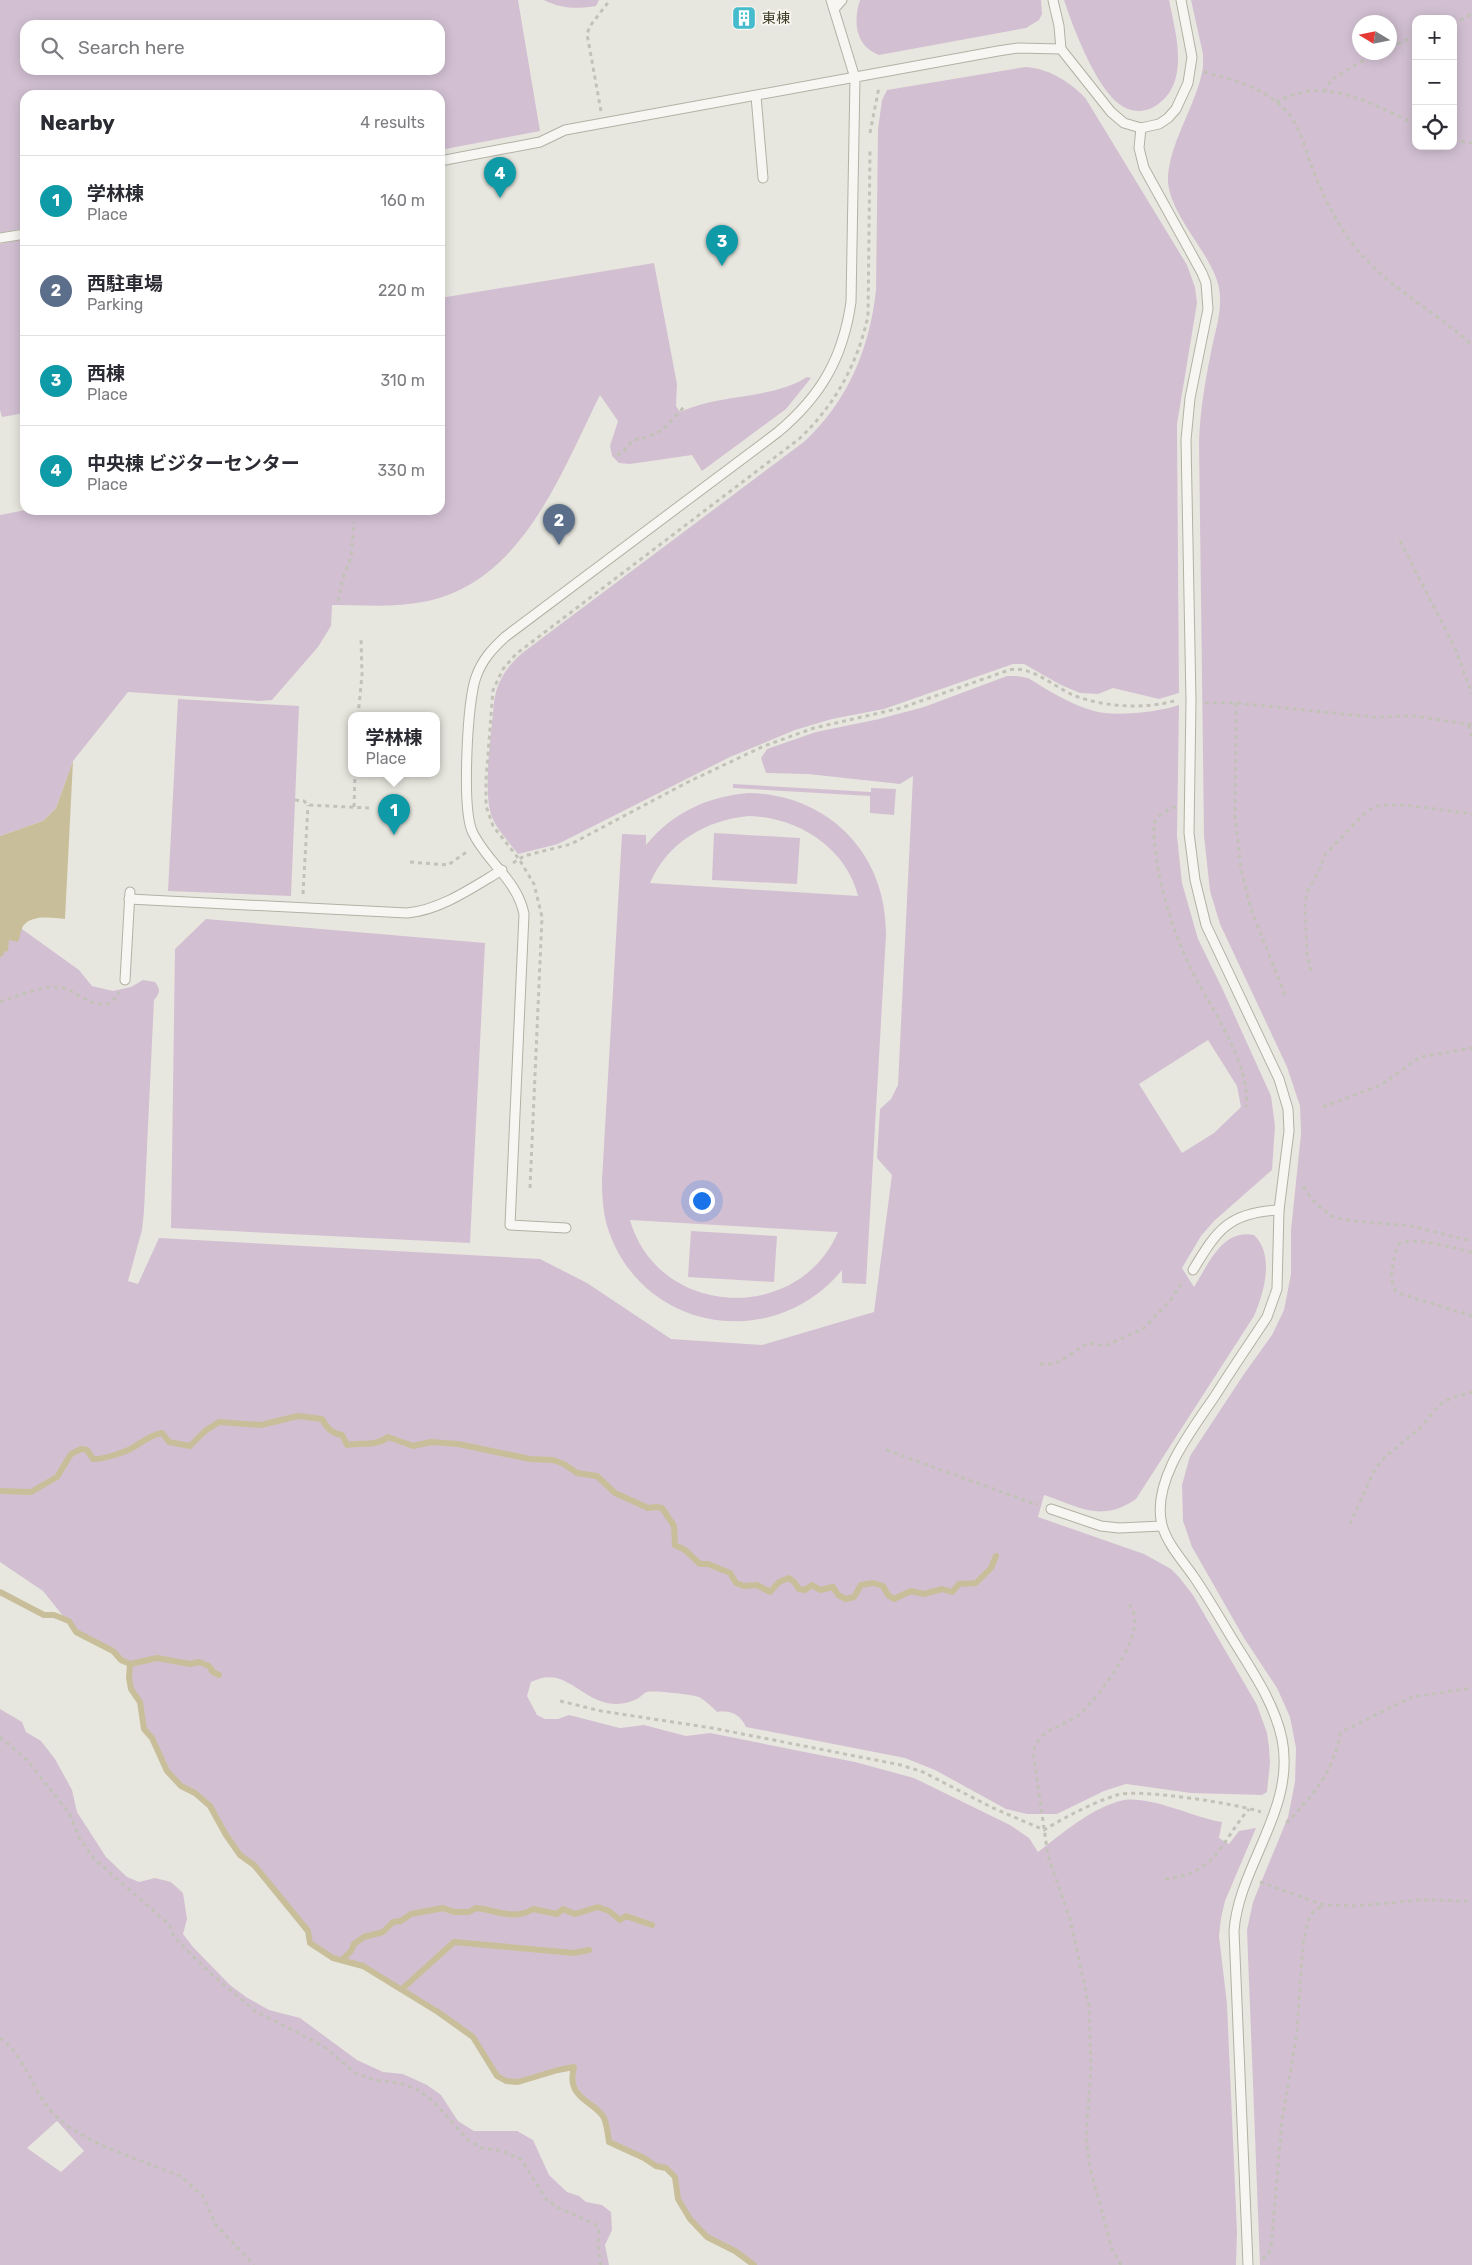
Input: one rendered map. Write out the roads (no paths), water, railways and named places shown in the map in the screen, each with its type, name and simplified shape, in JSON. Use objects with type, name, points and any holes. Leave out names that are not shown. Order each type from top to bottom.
[{"type":"lane","points":[[566,1228],[510,1225],[524,924],[522,904],[518,894],[473,833],[467,813],[466,785],[473,685],[480,668],[494,647],[505,637],[778,432],[803,410],[825,381],[845,336],[851,302],[855,78],[832,4],[842,0]]},
{"type":"lane","points":[[1053,0],[1060,26],[1061,49],[1110,112],[1124,123],[1141,128],[1159,124],[1176,109],[1188,83],[1191,68],[1190,44],[1181,0]]},
{"type":"lane","points":[[445,160],[540,142],[565,130],[1018,48],[1061,49]]},
{"type":"lane","points":[[756,96],[763,178]]},
{"type":"lane","points":[[1141,128],[1139,148],[1144,168],[1202,273],[1208,294],[1208,309],[1190,398],[1186,440],[1192,856],[1199,902],[1206,925],[1279,1079],[1288,1110],[1289,1131],[1279,1210],[1278,1277],[1273,1303],[1267,1317],[1172,1465],[1160,1506],[1162,1526],[1171,1544],[1203,1590],[1256,1677],[1275,1717],[1282,1740],[1284,1760],[1281,1790],[1274,1816],[1240,1896],[1235,1914],[1234,1931],[1249,2262]]},
{"type":"lane","points":[[0,238],[20,235]]},
{"type":"lane","points":[[125,980],[130,896],[407,913],[422,911],[452,898],[502,870]]},
{"type":"lane","points":[[1193,1270],[1211,1240],[1231,1222],[1244,1215],[1259,1211],[1279,1210]]},
{"type":"lane","points":[[1051,1509],[1101,1526],[1119,1528],[1162,1526]]},
{"type":"waterway","points":[[0,1491],[31,1492],[57,1477],[71,1454],[81,1449],[87,1450],[93,1459],[102,1458],[125,1451],[162,1433],[169,1442],[190,1446],[205,1431],[219,1422],[261,1425],[298,1416],[322,1419],[330,1430],[342,1435],[347,1445],[374,1443],[388,1437],[413,1446],[431,1442],[458,1444],[530,1459],[553,1460],[564,1464],[577,1473],[597,1476],[615,1493],[648,1508],[662,1508],[674,1526],[675,1545],[685,1550],[700,1564],[708,1564],[730,1573],[736,1583],[744,1586],[757,1585],[770,1592],[779,1582],[789,1578],[799,1589],[805,1590],[812,1585],[820,1590],[833,1587],[838,1595],[846,1599],[854,1597],[861,1585],[873,1583],[883,1586],[888,1595],[894,1599],[911,1591],[924,1594],[942,1589],[952,1592],[959,1584],[976,1583],[991,1568],[996,1556]]},
{"type":"waterway","points":[[0,1592],[44,1615],[54,1615],[69,1621],[76,1632],[113,1651],[121,1660],[130,1664],[129,1678],[131,1689],[140,1702],[144,1729],[152,1738],[167,1771],[181,1786],[195,1793],[210,1806],[240,1855],[254,1865],[308,1931],[310,1943],[333,1958],[363,1966],[438,2012],[473,2037],[497,2076],[506,2081],[518,2082],[574,2067],[572,2078],[577,2093],[600,2112],[604,2118],[609,2142],[644,2158],[656,2166],[666,2168],[675,2177],[678,2199],[690,2219],[707,2237],[735,2251],[754,2265]]},
{"type":"waterway","points":[[130,1664],[157,1658],[190,1664],[199,1662],[209,1666],[213,1672],[219,1675]]},
{"type":"waterway","points":[[342,1960],[351,1951],[354,1944],[364,1937],[383,1932],[393,1922],[401,1921],[411,1914],[443,1908],[454,1912],[469,1912],[476,1908],[505,1914],[519,1914],[533,1909],[557,1914],[563,1909],[575,1914],[598,1907],[609,1911],[620,1920],[626,1916],[652,1925]]},
{"type":"waterway","points":[[402,1989],[454,1942],[574,1953],[589,1950]]},
{"type":"place","name":"東棟","points":[[744,18]]},
{"type":"place","name":"中央棟 ビジターセンター","points":[[500,198]]},
{"type":"place","name":"西棟","points":[[722,266]]},
{"type":"place","name":"西駐車場","points":[[559,545]]},
{"type":"place","name":"学林棟","points":[[394,835]]}]
